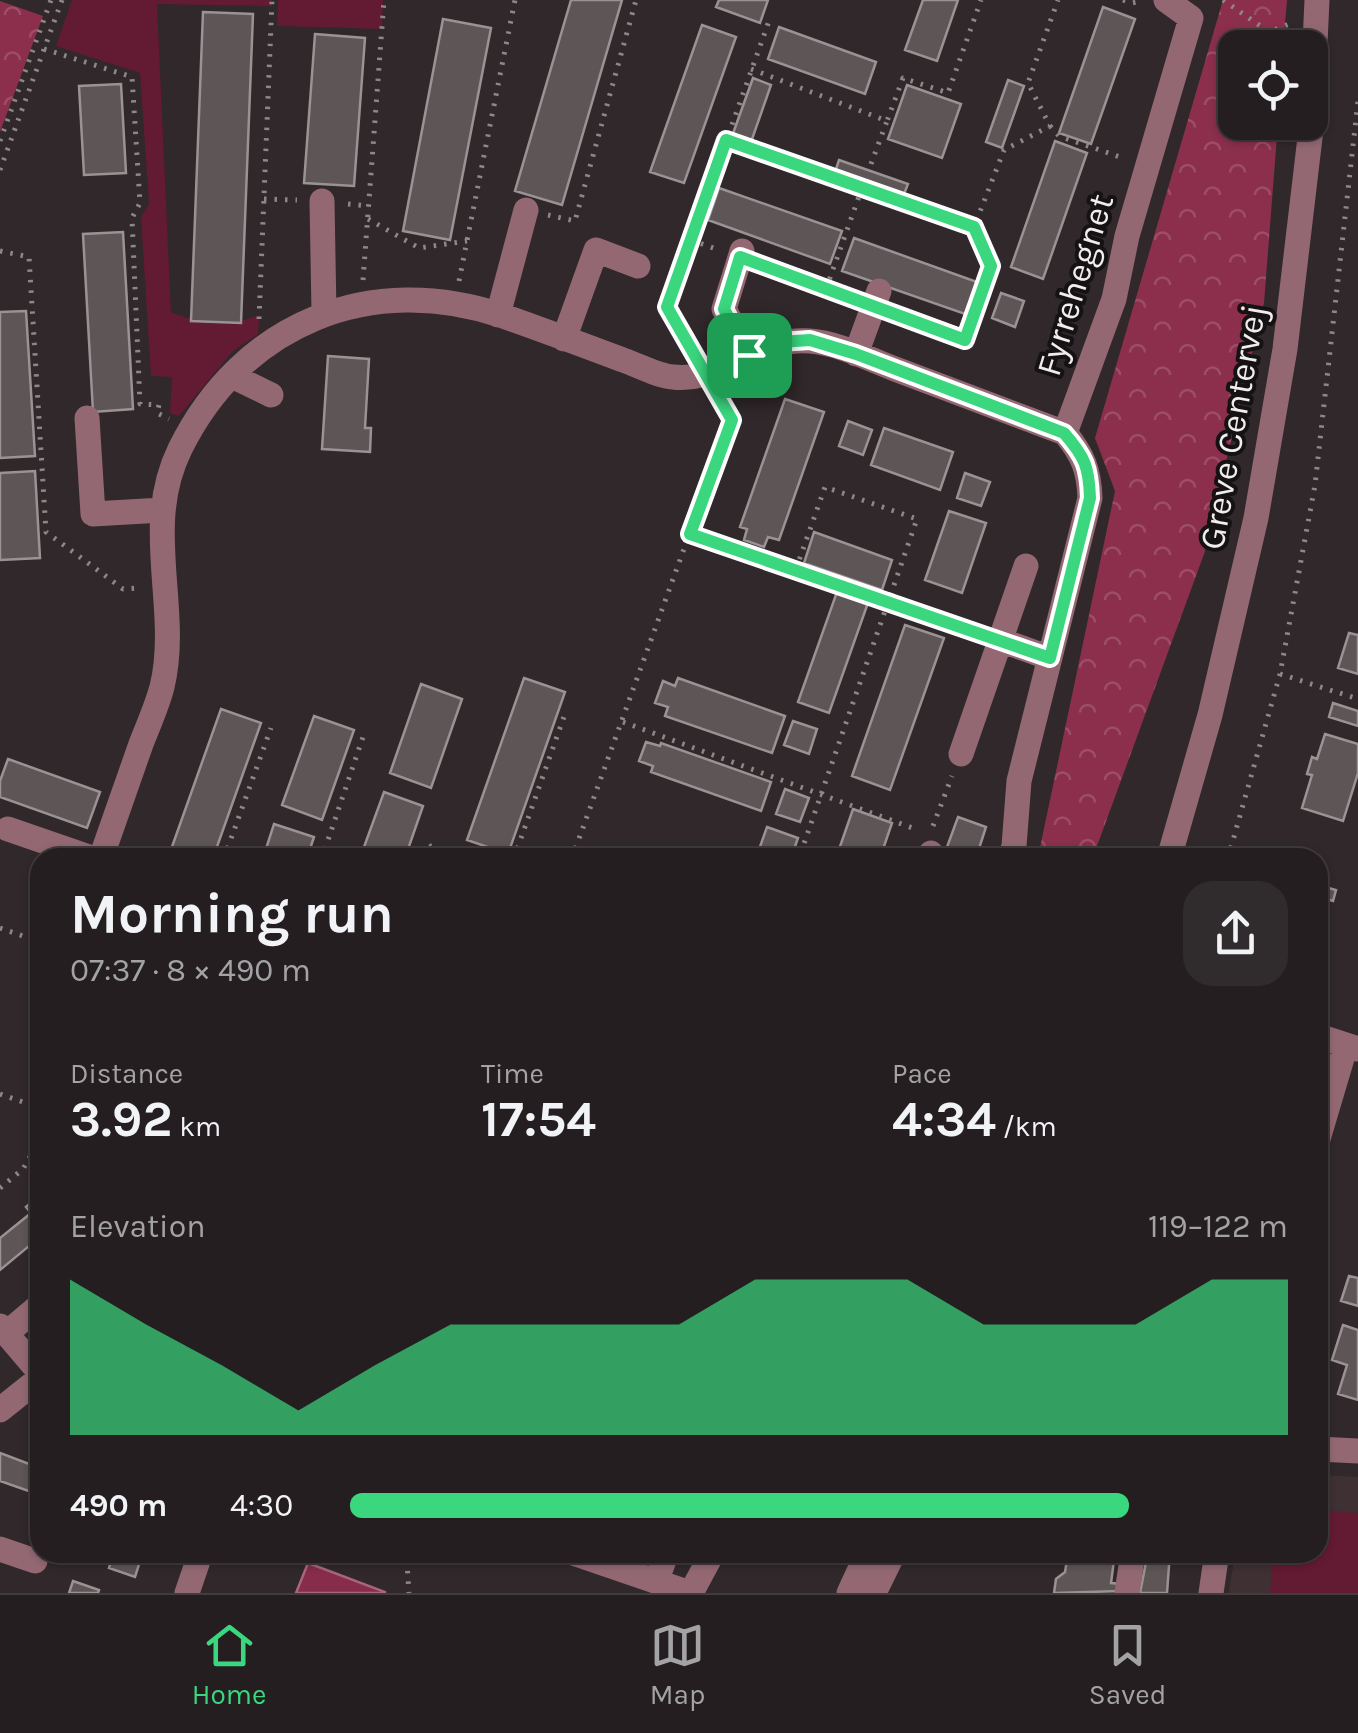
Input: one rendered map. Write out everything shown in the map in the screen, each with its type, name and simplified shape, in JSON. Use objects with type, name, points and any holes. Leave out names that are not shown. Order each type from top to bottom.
[{"type":"street","name":"Fyrrehegnet","points":[[564,338],[672,378],[704,374],[780,342],[810,340],[1064,433],[1114,299],[1127,236],[1191,18],[1166,0]]},
{"type":"street","name":"Greve Centervej","points":[[1173,848],[1210,715],[1248,554],[1275,406],[1312,129],[1317,0]]},
{"type":"street","points":[[322,201],[324,314]]},
{"type":"street","points":[[498,314],[526,210]]},
{"type":"street","points":[[104,848],[162,686],[166,638],[162,510],[177,455],[190,429],[232,376],[290,330],[324,314],[362,303],[418,298],[455,304],[498,314],[564,338],[596,250],[638,266]]},
{"type":"street","points":[[741,254],[724,309],[749,355]]},
{"type":"street","points":[[856,354],[876,299]]},
{"type":"street","points":[[232,376],[271,395]]},
{"type":"street","points":[[87,418],[92,514],[162,510]]},
{"type":"street","points":[[1013,848],[1019,781],[1090,498],[1090,474],[1083,455],[1064,433]]},
{"type":"street","points":[[960,754],[1026,566]]},
{"type":"street","points":[[1000,640],[1050,658]]},
{"type":"street","points":[[8,828],[64,848]]},
{"type":"street","points":[[1328,1039],[1352,1047],[1328,1113]]},
{"type":"street","points":[[30,1311],[3,1329],[30,1363]]},
{"type":"street","points":[[0,1410],[30,1384]]},
{"type":"street","points":[[1328,1450],[1358,1451]]},
{"type":"street","points":[[0,1549],[30,1559]]},
{"type":"street","points":[[187,1593],[198,1563]]},
{"type":"street","points":[[602,1563],[690,1593],[706,1563]]},
{"type":"street","points":[[656,1582],[663,1563]]},
{"type":"street","points":[[849,1593],[863,1563]]},
{"type":"street","points":[[874,1593],[889,1563]]},
{"type":"street","points":[[1127,1593],[1131,1563]]},
{"type":"street","points":[[1211,1593],[1215,1563]]},
{"type":"path","points":[[0,170],[58,0]]},
{"type":"path","points":[[0,141],[58,0]]},
{"type":"path","points":[[258,352],[272,0]]},
{"type":"path","points":[[362,303],[384,0]]},
{"type":"path","points":[[455,304],[515,0]]},
{"type":"path","points":[[526,210],[575,221],[636,0]]},
{"type":"path","points":[[871,164],[903,78],[948,93],[981,0]]},
{"type":"path","points":[[1058,0],[1028,83],[1050,126],[1059,136],[1148,165]]},
{"type":"path","points":[[1123,0],[1146,0]]},
{"type":"path","points":[[1223,0],[1266,30]]},
{"type":"path","points":[[576,848],[732,420],[667,307],[769,20]]},
{"type":"path","points":[[44,49],[132,77],[140,203],[132,218],[140,404],[159,405],[157,413],[190,429]]},
{"type":"path","points":[[752,70],[887,120]]},
{"type":"path","points":[[1231,848],[1280,674],[1315,485],[1358,101]]},
{"type":"path","points":[[741,254],[826,289],[876,299],[965,340],[991,266],[974,227],[1004,150],[1050,126]]},
{"type":"path","points":[[726,140],[974,227]]},
{"type":"path","points":[[826,289],[862,188]]},
{"type":"path","points":[[368,218],[419,248],[466,241]]},
{"type":"path","points":[[0,251],[29,257],[46,532],[123,589],[163,586]]},
{"type":"path","points":[[796,569],[825,486],[916,519],[802,848]]},
{"type":"path","points":[[690,534],[1000,640]]},
{"type":"path","points":[[1280,674],[1358,699]]},
{"type":"path","points":[[518,848],[566,711]]},
{"type":"path","points":[[622,721],[930,835],[960,754]]},
{"type":"path","points":[[228,848],[272,728]]},
{"type":"path","points":[[325,848],[364,734]]},
{"type":"path","points":[[0,928],[30,938]]},
{"type":"path","points":[[0,1094],[30,1104]]},
{"type":"path","points":[[0,1188],[23,1169],[30,1157]]},
{"type":"path","points":[[406,1563],[409,1593]]},
{"type":"shaded area","points":[[72,0],[272,0],[272,6],[157,4],[171,312],[215,322],[259,315],[258,334],[232,352],[179,416],[170,413],[172,377],[151,376],[141,217],[149,204],[140,73],[56,46]]},
{"type":"shaded area","points":[[278,0],[383,0],[382,29],[277,26]]},
{"type":"shaded area","points":[[1328,1476],[1358,1477],[1358,1593],[1229,1593],[1234,1563],[1328,1563]]},
{"type":"shaded area","points":[[1328,1511],[1358,1513],[1358,1593],[1270,1593],[1272,1563],[1328,1563]]},
{"type":"shaded area","points":[[308,1563],[385,1592],[385,1593],[296,1593]]},
{"type":"green space","points":[[1223,0],[1287,0],[1284,30],[1218,30],[1218,140],[1277,140],[1264,303],[1204,554],[1096,848],[1040,848],[1115,491],[1095,438]]},
{"type":"green space","points":[[0,1],[43,16],[0,132]]},
{"type":"building","points":[[571,0],[622,0],[562,205],[515,191]]},
{"type":"building","points":[[719,0],[768,0],[760,23],[716,7]]},
{"type":"building","points":[[923,0],[958,0],[937,61],[905,50]]},
{"type":"building","points":[[1103,7],[1135,19],[1091,144],[1059,133]]},
{"type":"building","points":[[203,12],[253,14],[241,323],[191,321]]},
{"type":"building","points":[[443,19],[491,28],[450,240],[403,231]]},
{"type":"building","points":[[702,25],[736,37],[684,183],[650,172]]},
{"type":"building","points":[[779,27],[876,62],[865,94],[768,59]]},
{"type":"building","points":[[315,34],[365,38],[354,186],[304,183]]},
{"type":"building","points":[[753,78],[771,85],[750,145],[731,139]]},
{"type":"building","points":[[1008,80],[1024,86],[1002,148],[986,142]]},
{"type":"building","points":[[121,84],[126,173],[84,175],[79,86]]},
{"type":"building","points":[[907,85],[961,104],[942,158],[888,139]]},
{"type":"building","points":[[1055,141],[1087,153],[1043,279],[1011,267]]},
{"type":"building","points":[[839,160],[908,184],[902,199],[834,175]]},
{"type":"building","points":[[719,188],[842,231],[830,264],[708,220]]},
{"type":"building","points":[[123,232],[133,409],[93,412],[83,234]]},
{"type":"building","points":[[854,238],[977,282],[965,314],[842,271]]},
{"type":"building","points":[[1001,293],[1024,301],[1015,327],[992,318]]},
{"type":"building","points":[[26,311],[35,456],[0,458],[0,312]]},
{"type":"building","points":[[328,356],[369,359],[365,428],[371,428],[370,452],[322,449]]},
{"type":"building","points":[[785,399],[824,412],[779,540],[768,537],[764,547],[744,540],[747,529],[740,527]]},
{"type":"building","points":[[848,421],[872,430],[863,455],[839,446]]},
{"type":"building","points":[[884,428],[953,452],[940,490],[871,465]]},
{"type":"building","points":[[35,471],[40,558],[0,560],[0,473]]},
{"type":"building","points":[[965,473],[990,482],[981,506],[957,498]]},
{"type":"building","points":[[949,511],[986,523],[962,593],[925,580]]},
{"type":"building","points":[[814,532],[892,560],[882,590],[804,563]]},
{"type":"building","points":[[838,589],[869,600],[829,713],[798,702]]},
{"type":"building","points":[[905,625],[944,638],[890,790],[852,776]]},
{"type":"building","points":[[1349,633],[1358,635],[1358,674],[1338,668]]},
{"type":"building","points":[[524,678],[565,692],[510,848],[490,848],[467,840]]},
{"type":"building","points":[[678,678],[785,716],[772,753],[665,716],[668,707],[655,703],[663,681],[675,686]]},
{"type":"building","points":[[421,684],[462,699],[431,788],[390,773]]},
{"type":"building","points":[[1333,703],[1358,711],[1358,726],[1329,717]]},
{"type":"building","points":[[221,709],[261,723],[217,848],[172,848]]},
{"type":"building","points":[[314,716],[354,730],[322,820],[282,805]]},
{"type":"building","points":[[793,721],[817,729],[809,754],[784,745]]},
{"type":"building","points":[[1325,734],[1358,744],[1358,773],[1343,821],[1302,808],[1312,775],[1307,774],[1312,757],[1317,759]]},
{"type":"building","points":[[646,742],[660,746],[661,743],[771,782],[761,811],[651,772],[653,766],[639,761]]},
{"type":"building","points":[[8,759],[100,792],[87,828],[0,797],[0,781]]},
{"type":"building","points":[[785,789],[809,798],[800,822],[776,814]]},
{"type":"building","points":[[384,792],[423,806],[408,848],[364,848]]},
{"type":"building","points":[[853,809],[892,823],[883,848],[839,848]]},
{"type":"building","points":[[958,817],[986,827],[979,848],[947,848]]},
{"type":"building","points":[[274,824],[314,837],[310,848],[266,848]]},
{"type":"building","points":[[767,827],[798,838],[794,848],[760,848]]},
{"type":"building","points":[[1328,888],[1336,890],[1333,901],[1328,900]]},
{"type":"building","points":[[30,1214],[30,1245],[0,1270],[0,1238]]},
{"type":"building","points":[[1349,1276],[1358,1278],[1358,1306],[1341,1301]]},
{"type":"building","points":[[1343,1325],[1358,1330],[1358,1400],[1338,1394],[1347,1365],[1332,1360]]},
{"type":"building","points":[[0,1453],[30,1464],[30,1492],[0,1481]]},
{"type":"building","points":[[111,1563],[139,1563],[135,1577],[109,1568]]},
{"type":"building","points":[[1066,1563],[1114,1563],[1111,1583],[1122,1584],[1121,1591],[1054,1593],[1056,1579],[1065,1572]]},
{"type":"building","points":[[1146,1563],[1169,1563],[1167,1593],[1140,1593]]},
{"type":"building","points":[[73,1581],[99,1590],[98,1593],[69,1593]]},
{"type":"route","points":[[726,140],[974,227],[991,266],[965,340],[740,257],[724,309],[749,355],[780,342],[810,340],[1064,433],[1083,455],[1090,474],[1090,498],[1050,658],[690,534],[732,420],[667,307],[726,140]]}]
